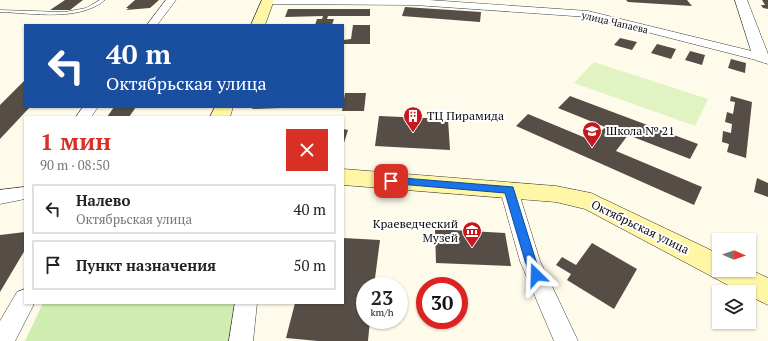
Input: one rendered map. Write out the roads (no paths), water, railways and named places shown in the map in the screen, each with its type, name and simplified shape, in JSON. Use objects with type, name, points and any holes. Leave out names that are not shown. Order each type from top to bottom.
[{"type":"main road","points":[[258,24],[268,1]]},
{"type":"main road","name":"Октябрьская улица","points":[[344,177],[556,194],[591,202],[712,263]]},
{"type":"main road","points":[[739,277],[768,292]]},
{"type":"street","points":[[153,24],[171,0]]},
{"type":"street","points":[[741,0],[764,58]]},
{"type":"street","name":"улица Чапаева","points":[[268,1],[415,2],[580,14],[764,58]]},
{"type":"street","points":[[84,116],[90,108]]},
{"type":"street","points":[[509,190],[530,261],[566,341]]},
{"type":"street","points":[[0,197],[24,193]]},
{"type":"street","points":[[2,341],[24,301]]},
{"type":"street","points":[[242,341],[246,304]]},
{"type":"lane","points":[[0,12],[65,13],[87,9],[104,0]]},
{"type":"place","name":"ТЦ Пирамида","points":[[413,133]]},
{"type":"place","name":"Школа № 21","points":[[592,148]]},
{"type":"place","name":"Краеведческий Музей","points":[[472,248]]}]
